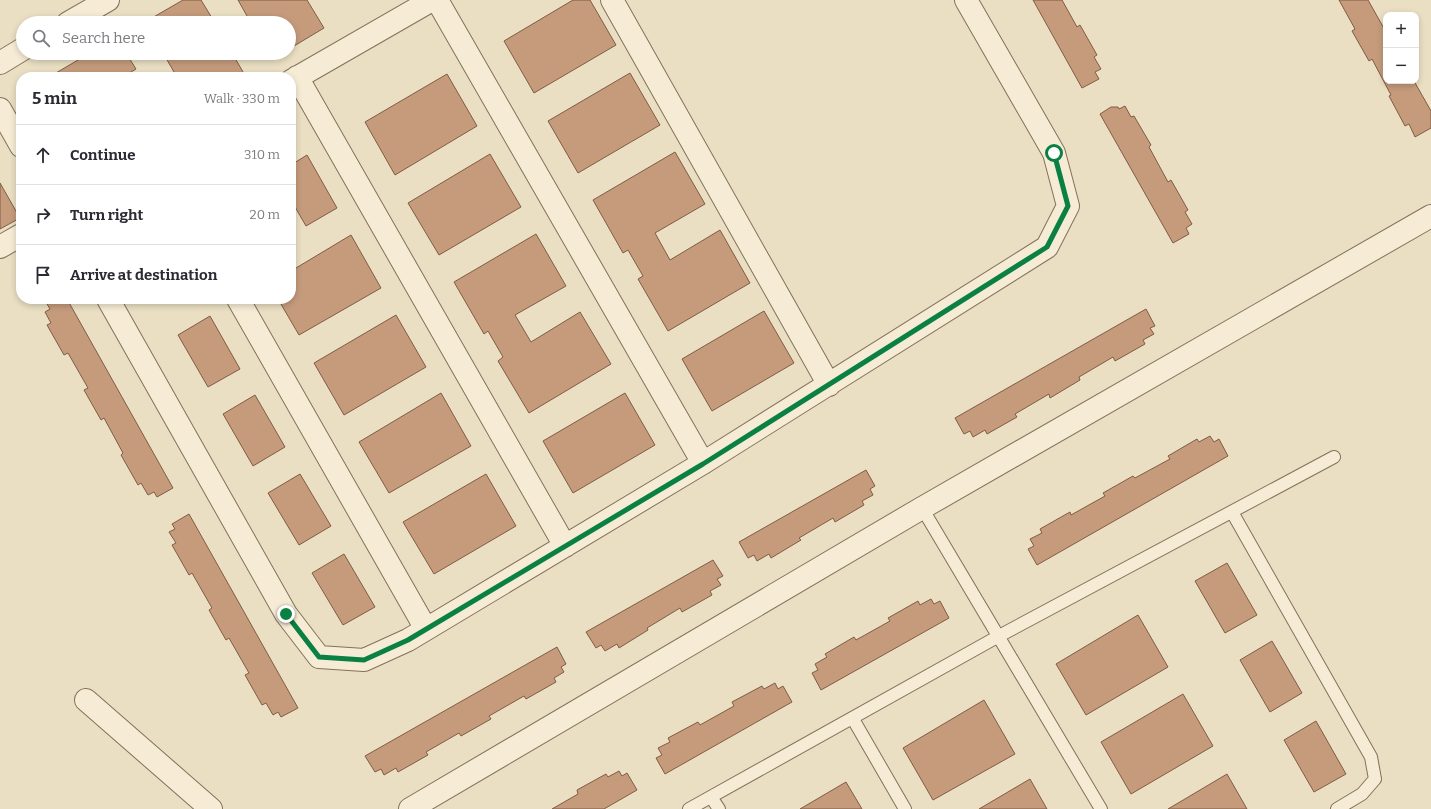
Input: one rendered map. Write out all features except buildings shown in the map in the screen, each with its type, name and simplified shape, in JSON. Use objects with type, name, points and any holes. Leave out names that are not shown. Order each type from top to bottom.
[{"type":"street","points":[[80,16],[108,0]]},
{"type":"street","points":[[296,78],[432,0]]},
{"type":"street","points":[[437,0],[703,464]]},
{"type":"street","points":[[612,0],[829,384]]},
{"type":"street","points":[[111,304],[286,614],[319,657],[364,660],[408,640],[703,464],[1047,247],[1068,206],[1054,153],[966,0]]},
{"type":"street","points":[[0,63],[16,53]]},
{"type":"street","points":[[296,82],[565,546]]},
{"type":"street","points":[[0,109],[16,137]]},
{"type":"street","points":[[410,809],[922,508],[1431,216]]},
{"type":"street","points":[[0,247],[16,238]]},
{"type":"street","points":[[241,304],[426,629]]},
{"type":"street","points":[[86,700],[211,809]]},
{"type":"lane","points":[[689,809],[1000,636],[1334,458]]},
{"type":"lane","points":[[922,508],[1000,636],[1101,809]]},
{"type":"lane","points":[[1232,512],[1371,757],[1375,779],[1362,794],[1337,809]]},
{"type":"lane","points":[[853,719],[905,809]]},
{"type":"lane","points":[[711,797],[719,809]]},
{"type":"route","points":[[286,614],[319,657],[364,660],[408,640],[703,464],[1047,247],[1068,206],[1054,153]]}]
